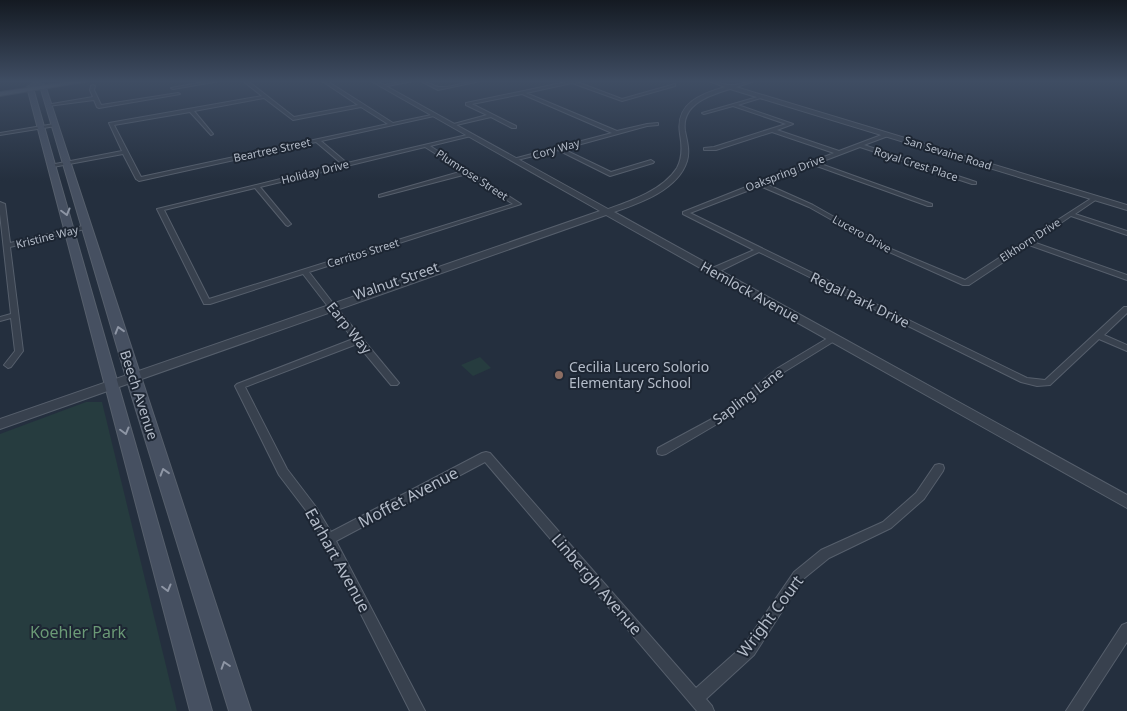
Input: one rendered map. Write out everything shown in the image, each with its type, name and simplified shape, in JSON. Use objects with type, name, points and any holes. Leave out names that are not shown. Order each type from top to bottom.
[{"type":"main road","name":"Beech Avenue","points":[[40,114],[42,127],[201,711]]},
{"type":"main road","name":"Beech Avenue","points":[[51,114],[240,711]]},
{"type":"street","points":[[53,165],[124,152],[111,124],[167,114]]},
{"type":"street","points":[[194,114],[211,134]]},
{"type":"street","points":[[287,114],[293,119],[317,114]]},
{"type":"street","points":[[377,114],[392,124]]},
{"type":"street","points":[[488,114],[514,127]]},
{"type":"street","points":[[574,114],[617,133]]},
{"type":"street","name":"Walnut Street","points":[[0,418],[606,211],[655,191],[672,178],[683,163],[685,156],[683,114]]},
{"type":"street","points":[[761,114],[791,124]]},
{"type":"street","name":"San Sevaine Road","points":[[818,114],[1127,208]]},
{"type":"street","name":"Beartree Street","points":[[124,152],[139,179],[434,115]]},
{"type":"street","name":"Hemlock Avenue","points":[[434,115],[1127,502]]},
{"type":"street","points":[[452,125],[491,116]]},
{"type":"street","points":[[0,134],[54,124]]},
{"type":"street","name":"Cory Way","points":[[515,160],[656,124]]},
{"type":"street","points":[[706,149],[714,149],[791,124]]},
{"type":"street","points":[[772,130],[839,153]]},
{"type":"street","name":"Holiday Drive","points":[[207,302],[160,210],[469,135]]},
{"type":"street","name":"Oakspring Drive","points":[[685,213],[886,135]]},
{"type":"street","points":[[317,140],[346,164]]},
{"type":"street","name":"Plumrose Street","points":[[425,145],[518,204]]},
{"type":"street","name":"Royal Crest Place","points":[[859,145],[974,183]]},
{"type":"street","points":[[558,148],[610,174],[651,162]]},
{"type":"street","points":[[813,163],[930,205]]},
{"type":"street","points":[[381,196],[468,172]]},
{"type":"street","name":"Lucero Drive","points":[[759,183],[811,206],[889,250],[966,283]]},
{"type":"street","points":[[256,186],[288,224]]},
{"type":"street","name":"Elkhorn Drive","points":[[966,283],[1095,198]]},
{"type":"street","points":[[1,204],[19,351],[8,365]]},
{"type":"street","name":"Cerritos Street","points":[[207,302],[518,204]]},
{"type":"street","name":"Regal Park Drive","points":[[685,213],[1015,376],[1037,383],[1047,383],[1099,336]]},
{"type":"street","points":[[1070,214],[1127,233]]},
{"type":"street","name":"Kristine Way","points":[[7,246],[87,227]]},
{"type":"street","points":[[1028,242],[1127,278]]},
{"type":"street","points":[[713,271],[759,250]]},
{"type":"street","points":[[0,274],[10,272]]},
{"type":"street","name":"Earp Way","points":[[305,272],[330,306],[394,383]]},
{"type":"street","points":[[1127,309],[1099,336],[1127,348]]},
{"type":"street","points":[[0,319],[15,315]]},
{"type":"street","name":"Sapling Lane","points":[[662,451],[726,415],[781,370],[833,338]]},
{"type":"street","name":"Earhart Avenue","points":[[359,340],[240,386],[283,472],[312,510],[329,539],[418,711]]},
{"type":"street","name":"Walnut Street","points":[[0,424],[111,381]]},
{"type":"street","name":"Moffet Avenue","points":[[329,539],[486,456]]},
{"type":"street","name":"Linbergh Avenue","points":[[486,456],[707,711]]},
{"type":"street","name":"Wright Court","points":[[696,698],[749,650],[798,576],[826,554],[894,520],[920,496],[939,468]]},
{"type":"street","points":[[1073,711],[1127,630]]},
{"type":"green space","points":[[480,357],[491,368],[473,376],[461,365]]},
{"type":"green space","name":"Koehler Park","points":[[86,402],[102,402],[177,711],[0,711],[0,434]]},
{"type":"place","name":"Cecilia Lucero Solorio Elementary School","points":[[559,375]]}]
